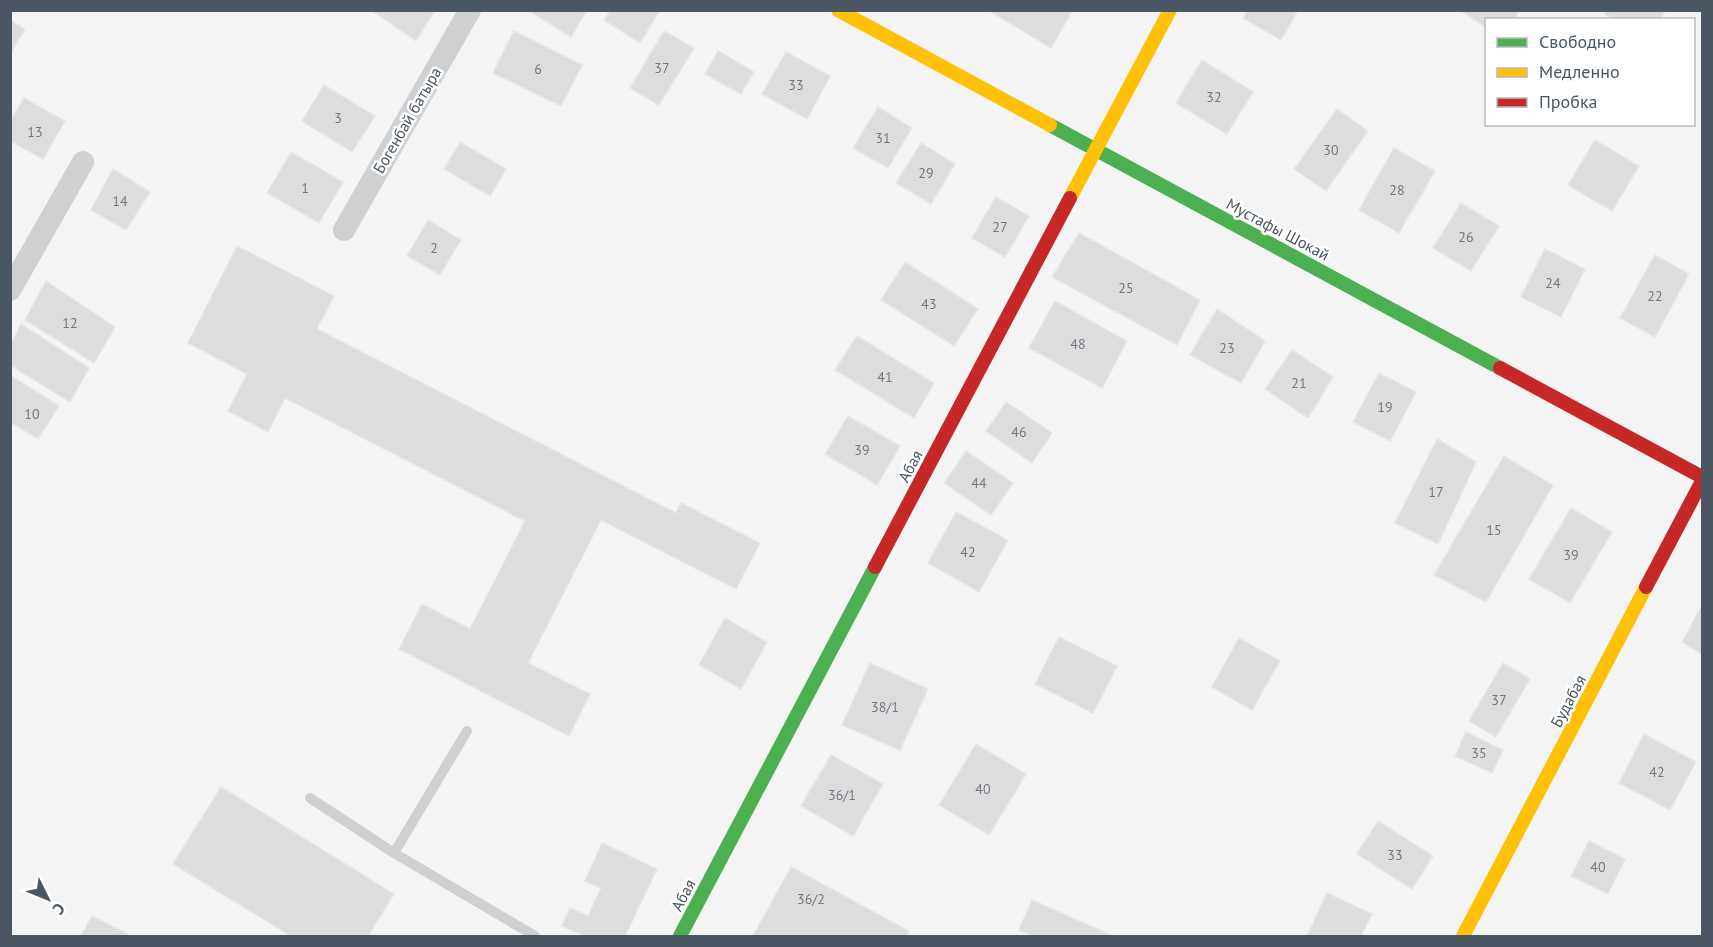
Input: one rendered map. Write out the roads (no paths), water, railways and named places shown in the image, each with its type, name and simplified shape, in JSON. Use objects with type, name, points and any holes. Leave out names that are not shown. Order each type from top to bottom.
[{"type":"street","name":"Богенбай батыра","points":[[344,230],[470,10]]},
{"type":"street","name":"Мустафы Шокай","points":[[838,10],[1702,477]]},
{"type":"street","name":"Абая","points":[[680,936],[1170,10]]},
{"type":"street","points":[[10,290],[83,162]]},
{"type":"street","name":"Будабая","points":[[1462,936],[1702,481]]},
{"type":"lane","points":[[394,853],[467,731]]},
{"type":"lane","points":[[310,798],[394,853],[535,936]]}]
